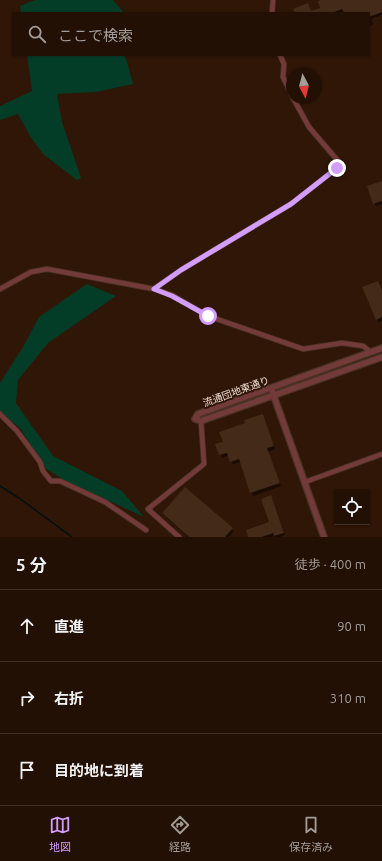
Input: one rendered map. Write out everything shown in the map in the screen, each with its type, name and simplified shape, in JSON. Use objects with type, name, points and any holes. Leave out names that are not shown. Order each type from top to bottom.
[{"type":"street","points":[[272,12],[273,0]]},
{"type":"street","points":[[280,56],[284,64],[283,77],[286,83]]},
{"type":"street","points":[[154,289],[181,270],[291,204],[337,168],[339,162],[309,127],[297,104]]},
{"type":"street","points":[[0,289],[31,272],[47,269],[154,289],[172,296],[208,316],[303,349],[342,344],[363,346],[372,352]]},
{"type":"street","name":"流通団地東通り","points":[[382,348],[198,414],[195,419],[201,422],[382,357]]},
{"type":"street","points":[[271,388],[324,537]]},
{"type":"street","points":[[0,414],[17,431],[40,462],[51,481],[60,482],[105,502],[146,530]]},
{"type":"street","points":[[179,537],[148,509],[204,464],[201,422]]},
{"type":"street","points":[[305,482],[382,454]]},
{"type":"green space","points":[[35,0],[113,0],[123,12],[21,12],[20,6]]},
{"type":"green space","points":[[27,56],[125,56],[133,84],[96,92],[57,94],[62,122],[81,178],[77,180],[43,154],[30,136],[18,114],[0,120],[0,106],[32,91]]},
{"type":"green space","points":[[87,284],[116,296],[48,343],[18,380],[16,403],[53,456],[122,491],[144,517],[66,481],[46,469],[20,428],[0,412],[0,383],[23,347],[39,317]]},
{"type":"building","points":[[382,0],[382,12],[370,17],[370,12],[344,12],[342,9],[334,12],[294,12],[293,9],[308,3],[311,11],[320,8],[318,1]]},
{"type":"building","points":[[382,181],[382,201],[373,204],[367,186]]},
{"type":"building","points":[[378,281],[382,291],[382,317],[376,320],[362,287]]},
{"type":"building","points":[[263,414],[274,446],[267,448],[280,483],[250,493],[239,459],[230,462],[227,453],[219,455],[215,444],[223,442],[219,432],[245,423],[244,420]]},
{"type":"building","points":[[185,487],[233,528],[225,537],[189,537],[162,513]]},
{"type":"building","points":[[271,495],[284,533],[274,536],[273,533],[262,537],[248,537],[246,530],[269,522],[261,499]]},
{"type":"waterway","points":[[0,486],[72,537]]},
{"type":"route","points":[[208,316],[172,296],[154,289],[181,270],[291,204],[337,168]]}]
